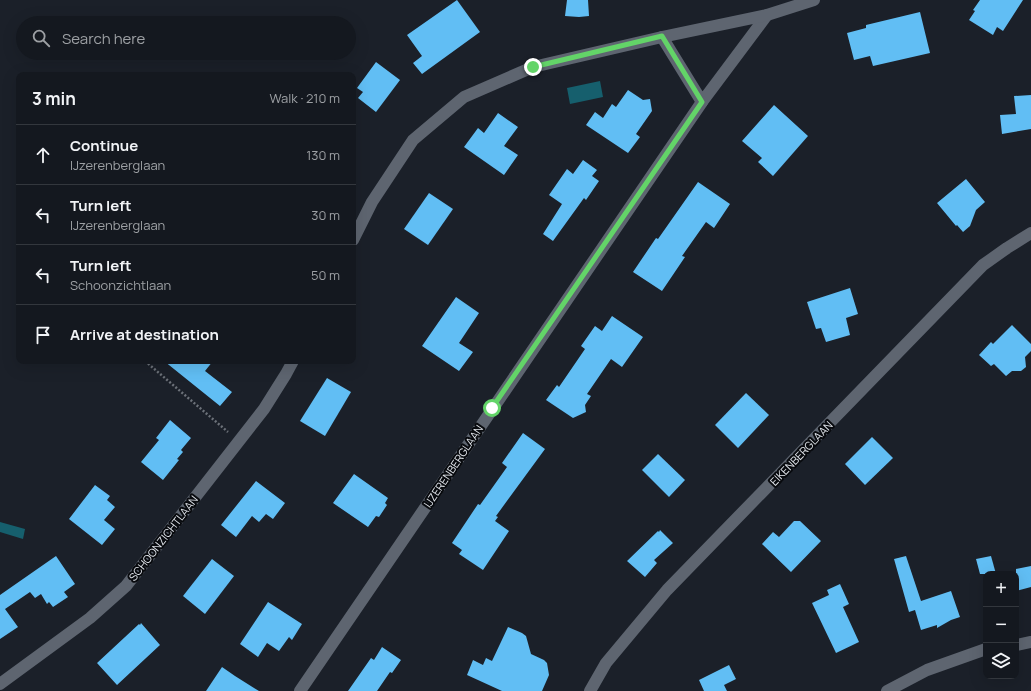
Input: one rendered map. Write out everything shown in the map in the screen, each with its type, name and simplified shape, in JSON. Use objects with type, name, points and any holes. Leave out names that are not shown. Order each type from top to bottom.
[{"type":"street","points":[[356,234],[372,202],[414,140],[464,97],[533,67],[662,36],[767,15],[814,0]]},
{"type":"street","name":"IJZERENBERGLAAN","points":[[300,691],[702,102],[767,15]]},
{"type":"street","points":[[662,36],[702,102]]},
{"type":"street","name":"EIKENBERGLAAN","points":[[590,691],[606,663],[667,590],[983,265],[1031,233]]},
{"type":"street","name":"SCHOONZICHTLAAN","points":[[0,684],[90,618],[126,586],[264,408],[291,364]]},
{"type":"street","points":[[1019,644],[1031,642]]},
{"type":"street","points":[[886,691],[927,670],[983,650]]},
{"type":"path","points":[[149,364],[239,441]]},
{"type":"water","points":[[600,81],[603,97],[570,104],[567,88]]},
{"type":"water","points":[[0,522],[25,529],[23,539],[0,532]]},
{"type":"building","points":[[457,0],[480,32],[422,74],[413,63],[422,56],[407,35]]},
{"type":"building","points":[[567,0],[588,0],[589,16],[565,16]]},
{"type":"building","points":[[980,0],[1023,0],[1003,31],[997,27],[993,35],[969,20],[975,11],[973,10]]},
{"type":"building","points":[[920,12],[930,53],[873,66],[870,56],[854,60],[847,33],[866,28],[866,25]]},
{"type":"building","points":[[376,62],[400,80],[376,112],[358,98],[363,92],[357,88]]},
{"type":"building","points":[[628,90],[643,100],[650,99],[652,111],[636,134],[640,137],[628,153],[586,125],[595,112],[603,118],[612,104],[616,107]]},
{"type":"building","points":[[1031,95],[1031,129],[1002,134],[1000,115],[1016,114],[1014,96]]},
{"type":"building","points":[[774,105],[808,136],[773,176],[758,162],[762,158],[742,141]]},
{"type":"building","points":[[498,113],[518,127],[504,146],[518,155],[504,175],[464,147],[478,128],[484,133]]},
{"type":"building","points":[[583,160],[597,170],[592,176],[599,181],[586,200],[584,198],[553,241],[543,234],[562,204],[549,195],[567,169],[573,174]]},
{"type":"building","points":[[966,179],[985,202],[976,210],[970,226],[963,232],[957,225],[956,226],[937,203]]},
{"type":"building","points":[[698,182],[730,204],[714,228],[706,222],[682,256],[685,257],[662,291],[633,272],[656,238],[658,239]]},
{"type":"building","points":[[429,193],[453,209],[428,245],[404,229]]},
{"type":"building","points":[[850,288],[858,314],[846,318],[850,335],[826,342],[821,328],[816,329],[807,302]]},
{"type":"building","points":[[456,297],[479,313],[459,343],[473,352],[459,371],[422,346]]},
{"type":"building","points":[[612,316],[643,337],[622,367],[611,359],[587,394],[591,396],[585,405],[586,412],[573,418],[546,400],[557,385],[559,387],[585,349],[581,346],[595,326],[602,331]]},
{"type":"building","points":[[1012,325],[1031,344],[1031,351],[1025,357],[1026,367],[1021,371],[1012,371],[1006,376],[994,364],[991,366],[979,355],[991,342],[993,344]]},
{"type":"building","points":[[168,364],[211,364],[205,371],[232,392],[220,406]]},
{"type":"building","points":[[327,378],[351,392],[325,436],[300,421]]},
{"type":"building","points":[[746,393],[769,415],[738,448],[715,425]]},
{"type":"building","points":[[170,420],[191,438],[181,450],[183,452],[177,459],[179,460],[163,480],[141,462],[159,440],[156,438]]},
{"type":"building","points":[[523,433],[545,449],[496,516],[498,517],[495,521],[509,531],[483,570],[459,554],[462,550],[452,543],[478,504],[480,505],[507,467],[502,463]]},
{"type":"building","points":[[872,437],[893,458],[865,485],[845,464]]},
{"type":"building","points":[[658,454],[685,480],[669,497],[642,470]]},
{"type":"building","points":[[354,474],[388,498],[385,503],[387,505],[379,517],[376,516],[368,527],[333,503]]},
{"type":"building","points":[[256,481],[285,503],[273,519],[266,514],[259,522],[252,516],[236,537],[221,525]]},
{"type":"building","points":[[95,485],[110,496],[107,500],[115,507],[104,520],[115,529],[102,545],[69,519]]},
{"type":"building","points":[[794,521],[800,521],[821,541],[791,572],[762,544],[773,532],[779,537]]},
{"type":"building","points":[[660,530],[673,543],[654,560],[657,563],[645,577],[627,561]]},
{"type":"building","points":[[56,556],[75,584],[64,592],[68,597],[53,607],[49,602],[47,604],[41,594],[35,598],[30,592],[5,609],[18,627],[0,639],[0,595]]},
{"type":"building","points":[[906,556],[921,601],[951,591],[960,617],[937,628],[937,625],[921,630],[915,610],[909,612],[894,559]]},
{"type":"building","points":[[991,556],[995,571],[983,571],[983,574],[980,574],[976,559]]},
{"type":"building","points":[[212,559],[234,576],[205,614],[183,596]]},
{"type":"building","points":[[1031,566],[1031,587],[1019,590],[1019,571],[1016,571],[1016,569]]},
{"type":"building","points":[[840,584],[849,604],[843,607],[859,642],[836,653],[812,603],[829,595],[827,590]]},
{"type":"building","points":[[268,602],[302,624],[292,640],[289,637],[279,651],[267,643],[258,657],[240,644]]},
{"type":"building","points":[[141,623],[160,645],[117,685],[97,663]]},
{"type":"building","points":[[508,627],[526,636],[531,654],[547,663],[549,675],[542,691],[502,691],[467,675],[473,660],[483,665],[486,658],[492,661]]},
{"type":"building","points":[[382,647],[401,660],[392,673],[390,672],[377,691],[348,691],[371,658],[374,660]]},
{"type":"building","points":[[729,665],[736,679],[724,685],[727,691],[704,691],[699,680]]},
{"type":"building","points":[[222,667],[235,676],[259,691],[206,691]]},
{"type":"route","points":[[492,408],[702,102],[662,36],[533,67]]}]
